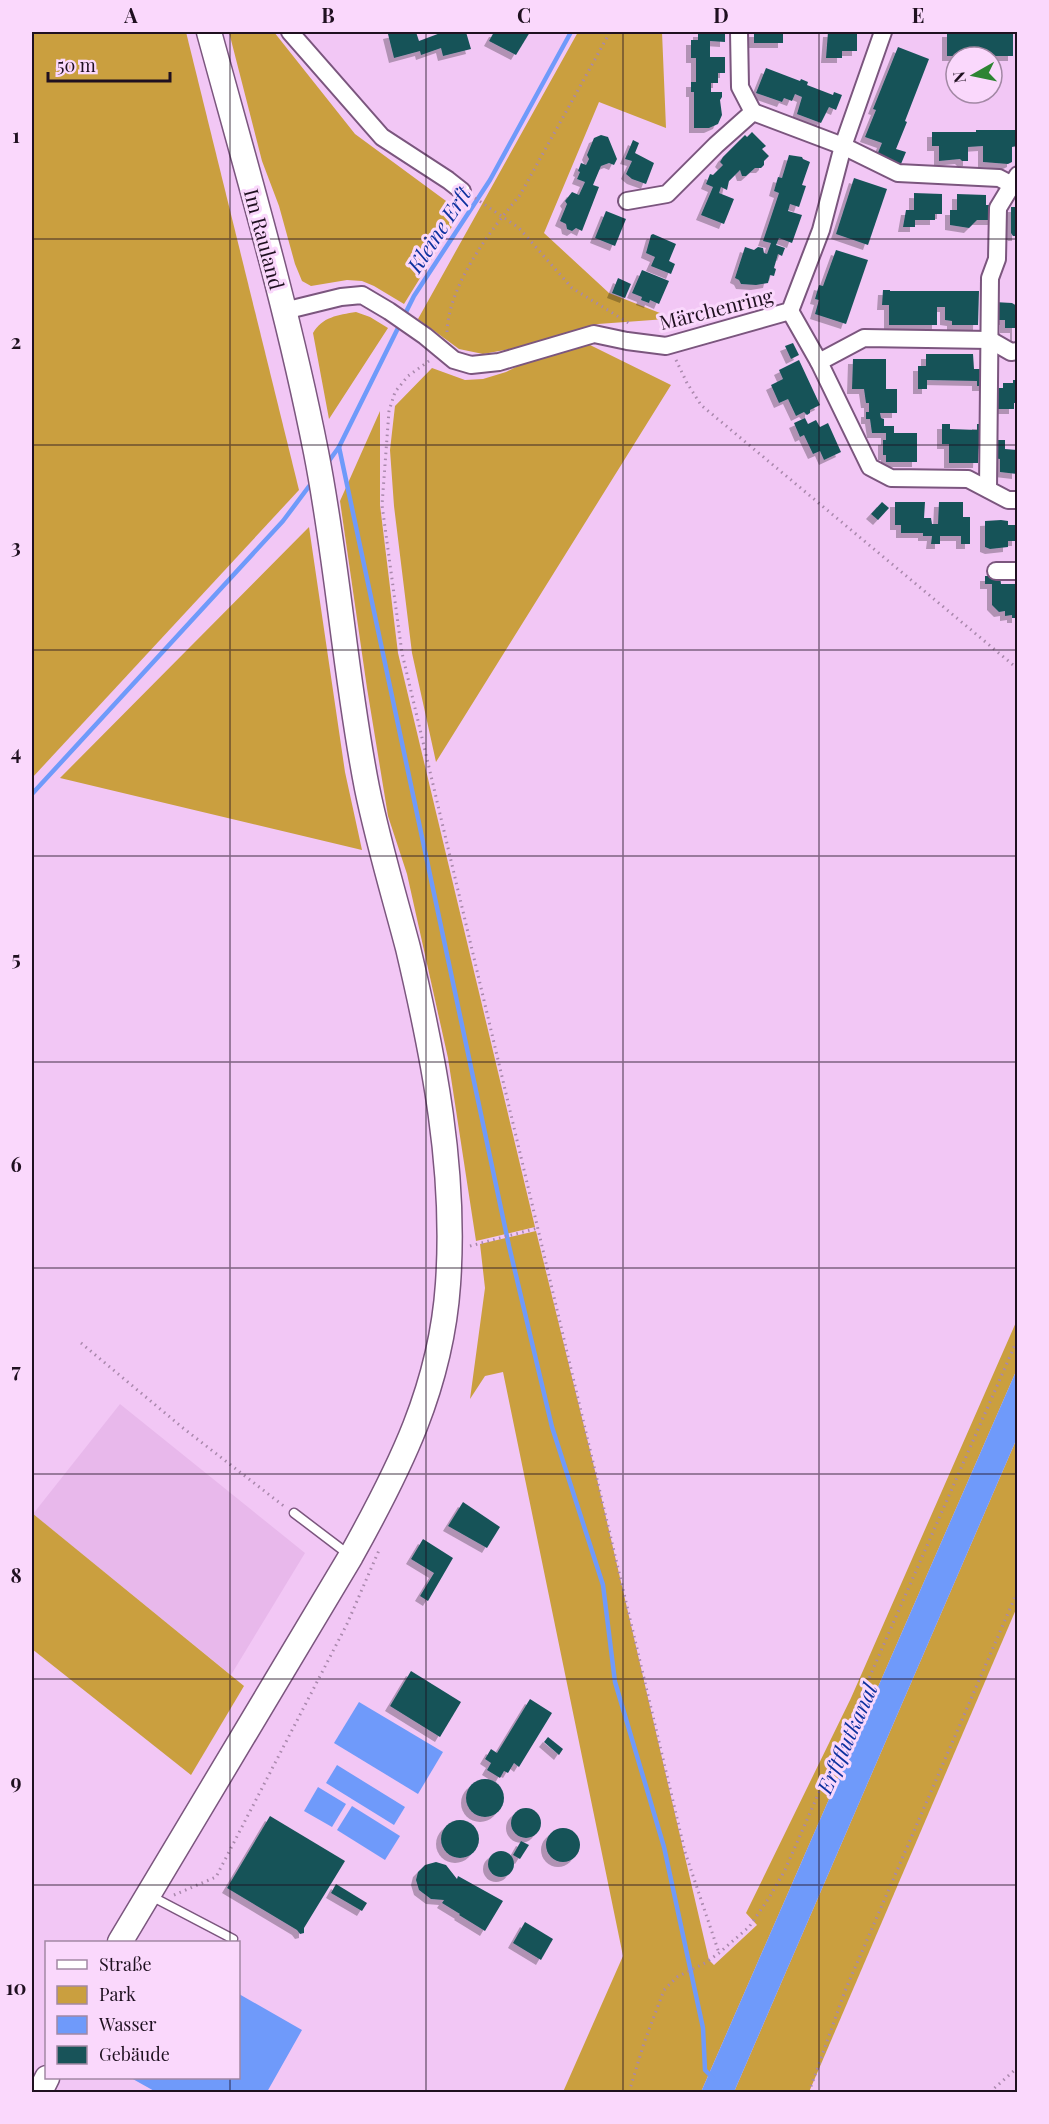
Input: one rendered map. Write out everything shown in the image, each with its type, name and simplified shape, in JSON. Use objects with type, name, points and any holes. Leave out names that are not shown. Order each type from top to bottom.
[{"type":"street","name":"Im Rauland","points":[[121,1941],[387,1492],[416,1427],[433,1374],[448,1287],[450,1197],[440,1101],[425,1023],[367,787],[329,518],[316,449],[285,311],[209,32]]},
{"type":"street","points":[[290,32],[382,137],[467,194]]},
{"type":"street","points":[[739,32],[740,87],[753,112],[843,146],[898,173],[999,178],[1015,182],[998,208],[997,259],[990,278],[988,489]]},
{"type":"street","name":"Märchenring","points":[[790,311],[821,230],[843,146],[883,32]]},
{"type":"street","points":[[627,201],[667,194],[753,112]]},
{"type":"street","name":"Märchenring","points":[[285,311],[340,297],[362,295],[425,336],[454,360],[471,365],[486,364],[594,334],[666,346],[790,311]]},
{"type":"street","name":"Märchenring","points":[[790,311],[819,362],[870,467],[891,478],[968,479],[1008,500],[1017,500]]},
{"type":"street","points":[[819,362],[864,338],[990,340],[1011,351],[1017,351]]},
{"type":"street","points":[[996,571],[1017,571]]},
{"type":"lane","points":[[294,1514],[351,1556]]},
{"type":"lane","points":[[149,1894],[233,1939]]},
{"type":"path","points":[[610,32],[520,195],[502,217],[462,278],[453,302],[447,331],[451,344],[447,355],[433,358],[408,376],[396,392],[389,411],[382,505],[402,653],[685,1852],[719,1953]]},
{"type":"path","points":[[467,194],[519,228],[572,288],[638,328]]},
{"type":"path","points":[[666,346],[677,361],[701,405],[1017,669]]},
{"type":"path","points":[[471,1244],[538,1228]]},
{"type":"path","points":[[629,2092],[664,1990],[677,1977],[719,1953],[749,1927],[769,1898],[784,1870],[1017,1338]]},
{"type":"path","points":[[81,1343],[183,1428],[294,1514]]},
{"type":"path","points":[[809,2092],[845,1991],[1017,1590]]},
{"type":"path","points":[[990,2092],[1017,2067]]},
{"type":"shaded area","points":[[120,1404],[305,1553],[231,1675],[33,1514]]},
{"type":"green space","points":[[32,32],[186,32],[299,490],[32,778]]},
{"type":"green space","points":[[229,32],[274,32],[355,134],[461,212],[404,304],[362,281],[347,280],[311,286],[302,281],[279,206],[262,161]]},
{"type":"green space","points":[[578,32],[662,32],[666,128],[599,102],[544,233],[609,293],[665,315],[666,319],[598,324],[527,346],[483,354],[459,349],[418,319]]},
{"type":"green space","points":[[356,312],[388,328],[329,419],[313,333],[326,320]]},
{"type":"green space","points":[[590,345],[671,385],[436,762],[412,653],[394,506],[390,450],[395,406],[432,368],[465,380],[483,379],[506,372],[530,360]]},
{"type":"green space","points":[[380,411],[380,505],[398,653],[535,1227],[476,1241],[448,1058],[407,874],[388,816],[340,501]]},
{"type":"green space","points":[[309,527],[345,772],[362,850],[60,778]]},
{"type":"green space","points":[[536,1231],[597,1479],[709,1960],[714,1965],[757,1925],[746,1913],[851,1698],[1017,1320],[1017,1369],[701,2092],[563,2092],[623,1956],[503,1372],[485,1376],[470,1399],[485,1288],[480,1244]]},
{"type":"green space","points":[[1017,1438],[1017,1607],[809,2092],[734,2092]]},
{"type":"green space","points":[[32,1513],[244,1686],[191,1775],[32,1649]]},
{"type":"water","points":[[1017,1369],[1017,1438],[734,2092],[701,2092]]},
{"type":"water","points":[[359,1702],[443,1752],[418,1794],[334,1743]]},
{"type":"water","points":[[337,1765],[405,1807],[394,1825],[326,1783]]},
{"type":"water","points":[[318,1787],[346,1804],[332,1827],[304,1811]]},
{"type":"water","points":[[352,1806],[400,1836],[385,1860],[337,1830]]},
{"type":"water","points":[[240,1995],[302,2030],[267,2092],[156,2092],[133,2079],[240,2079]]},
{"type":"building","points":[[416,32],[419,41],[443,32],[466,32],[471,49],[443,56],[441,48],[421,55],[420,51],[394,58],[388,34]]},
{"type":"building","points":[[494,32],[530,32],[516,55],[489,41]]},
{"type":"building","points":[[698,32],[725,32],[725,42],[710,41],[710,57],[725,57],[725,73],[718,73],[718,83],[711,83],[711,92],[722,92],[720,100],[722,115],[718,124],[709,128],[694,128],[694,92],[691,92],[691,82],[696,82],[696,58],[691,58],[691,40],[698,40]]},
{"type":"building","points":[[754,32],[783,32],[783,43],[754,43]]},
{"type":"building","points":[[828,32],[857,32],[857,51],[842,51],[842,58],[826,58]]},
{"type":"building","points":[[947,32],[1013,32],[1013,56],[1004,56],[1004,45],[947,45]]},
{"type":"building","points":[[898,47],[929,59],[896,149],[906,152],[901,164],[877,155],[882,143],[865,137],[876,110],[873,109]]},
{"type":"building","points":[[766,68],[800,81],[801,79],[808,82],[807,85],[833,95],[834,92],[842,95],[836,110],[829,107],[821,123],[797,114],[802,97],[795,94],[792,101],[784,98],[782,102],[756,93]]},
{"type":"building","points":[[976,130],[1017,130],[1017,146],[1012,147],[1012,162],[1008,164],[983,162],[983,146],[968,147],[968,161],[960,159],[939,161],[939,146],[932,146],[932,132],[976,132]]},
{"type":"building","points":[[752,132],[766,146],[762,149],[769,156],[764,161],[764,165],[761,168],[755,168],[746,176],[742,176],[740,170],[729,181],[727,190],[721,187],[719,193],[734,199],[724,224],[701,215],[713,187],[706,184],[710,174],[713,175],[723,165],[720,162],[723,157],[745,135],[747,137]]},
{"type":"building","points":[[601,135],[608,137],[617,159],[614,165],[609,163],[601,166],[593,185],[599,187],[582,231],[576,228],[572,231],[560,221],[567,204],[565,201],[572,192],[579,195],[585,182],[577,179],[580,172],[578,171],[581,163],[586,165],[589,159],[587,155],[594,138]]},
{"type":"building","points":[[633,140],[639,143],[635,153],[654,163],[646,184],[626,174],[632,161],[625,159]]},
{"type":"building","points":[[789,155],[802,157],[810,162],[802,185],[806,186],[799,207],[790,204],[788,211],[802,215],[792,243],[779,238],[776,245],[785,248],[782,256],[778,254],[774,276],[770,275],[768,283],[741,284],[735,278],[745,247],[754,250],[758,247],[763,248],[764,253],[767,254],[771,243],[763,241],[779,193],[774,191],[778,177],[782,178]]},
{"type":"building","points":[[854,178],[887,189],[868,245],[836,234]]},
{"type":"building","points":[[914,193],[942,194],[942,214],[935,214],[935,220],[915,220],[915,227],[903,227],[906,210],[914,210]]},
{"type":"building","points":[[957,194],[986,195],[986,205],[993,205],[993,220],[977,220],[969,228],[950,225],[950,210],[957,210]]},
{"type":"building","points":[[1011,207],[1017,207],[1017,236],[1011,233]]},
{"type":"building","points":[[606,211],[626,219],[615,246],[595,238]]},
{"type":"building","points":[[653,234],[676,244],[669,261],[675,264],[671,274],[651,266],[655,257],[646,253]]},
{"type":"building","points":[[836,250],[868,260],[846,324],[815,314],[819,300],[815,299],[819,285],[823,286]]},
{"type":"building","points":[[642,270],[669,281],[659,304],[650,300],[649,303],[641,300],[642,297],[632,293]]},
{"type":"building","points":[[618,278],[631,284],[625,298],[612,293]]},
{"type":"building","points":[[883,290],[979,291],[978,325],[952,325],[952,321],[945,320],[945,307],[937,307],[937,325],[889,325],[889,305],[882,305]]},
{"type":"building","points":[[994,302],[1012,303],[1017,306],[1017,338],[1015,338],[1015,328],[1005,328],[1005,320],[994,320]]},
{"type":"building","points":[[793,343],[799,355],[791,359],[785,346]]},
{"type":"building","points":[[926,354],[973,354],[974,369],[985,369],[985,386],[977,386],[977,381],[927,380],[927,389],[918,389],[918,366],[926,366]]},
{"type":"building","points":[[853,359],[886,359],[886,389],[897,389],[897,413],[880,413],[881,418],[884,419],[884,426],[894,426],[894,433],[917,433],[917,462],[886,462],[886,455],[883,455],[883,440],[886,440],[886,433],[872,433],[870,419],[866,419],[869,403],[866,403],[864,389],[852,389]]},
{"type":"building","points":[[799,360],[820,405],[810,410],[807,415],[804,412],[796,416],[788,399],[779,403],[771,385],[783,379],[779,370]]},
{"type":"building","points":[[1013,380],[1017,380],[1017,403],[1014,403],[1014,409],[993,409],[993,388],[1003,388],[1003,383],[1013,383]]},
{"type":"building","points":[[805,418],[808,424],[816,420],[820,427],[828,423],[841,452],[824,460],[820,451],[813,454],[804,435],[800,437],[794,423]]},
{"type":"building","points":[[942,424],[950,424],[950,429],[977,430],[977,424],[985,424],[985,444],[979,444],[978,463],[949,463],[949,444],[942,444]]},
{"type":"building","points":[[993,440],[1005,440],[1005,449],[1017,450],[1017,474],[1000,472],[1000,459],[993,458]]},
{"type":"building","points":[[882,502],[889,508],[878,520],[871,514]]},
{"type":"building","points":[[895,502],[925,502],[924,518],[931,518],[932,524],[938,524],[939,502],[963,502],[963,517],[970,517],[970,544],[961,544],[961,536],[940,536],[940,544],[931,544],[932,536],[923,536],[923,533],[901,533],[901,525],[895,525]]},
{"type":"building","points":[[985,521],[1008,521],[1008,525],[1017,525],[1017,541],[1008,541],[1008,547],[990,549],[985,547]]},
{"type":"building","points":[[985,576],[1000,576],[1001,584],[1017,584],[1017,618],[1012,618],[1012,615],[1005,616],[1005,611],[999,612],[992,605],[992,584],[985,584]]},
{"type":"building","points":[[463,1502],[500,1527],[487,1548],[448,1526]]},
{"type":"building","points":[[423,1539],[453,1558],[428,1601],[420,1596],[434,1573],[411,1559]]},
{"type":"building","points":[[411,1671],[461,1702],[440,1737],[390,1706]]},
{"type":"building","points":[[530,1699],[552,1713],[519,1767],[514,1763],[508,1773],[504,1771],[500,1778],[487,1770],[491,1763],[485,1759],[491,1749],[497,1753]]},
{"type":"building","points":[[548,1737],[563,1749],[559,1755],[544,1742]]},
{"type":"building","points":[[485,1779],[498,1785],[504,1798],[498,1811],[485,1817],[472,1811],[466,1798],[472,1785]]},
{"type":"building","points":[[526,1808],[537,1812],[541,1823],[537,1834],[526,1838],[515,1834],[511,1823],[515,1812]]},
{"type":"building","points":[[270,1816],[345,1861],[304,1928],[304,1933],[300,1934],[227,1888]]},
{"type":"building","points":[[460,1820],[473,1826],[479,1839],[473,1852],[460,1858],[447,1852],[441,1839],[447,1826]]},
{"type":"building","points":[[563,1828],[575,1833],[580,1845],[575,1857],[563,1862],[551,1857],[546,1845],[551,1833]]},
{"type":"building","points":[[521,1841],[529,1845],[520,1859],[513,1855]]},
{"type":"building","points":[[501,1851],[510,1855],[514,1864],[510,1873],[501,1877],[492,1873],[488,1864],[492,1855]]},
{"type":"building","points":[[436,1862],[446,1865],[457,1879],[458,1876],[503,1901],[485,1931],[442,1903],[444,1900],[431,1899],[419,1890],[416,1880],[418,1872],[425,1865]]},
{"type":"building","points":[[336,1884],[367,1903],[362,1911],[331,1893]]},
{"type":"building","points":[[525,1922],[553,1939],[541,1960],[513,1943]]},
{"type":"waterway","name":"Kleine Erft","points":[[404,316],[414,296],[490,180],[571,32]]},
{"type":"waterway","name":"Kleine Erft","points":[[326,465],[339,447],[400,324]]},
{"type":"waterway","points":[[339,447],[509,1246],[552,1427],[603,1585],[615,1682],[664,1847],[703,2028],[705,2070],[713,2078]]},
{"type":"waterway","points":[[32,794],[283,521],[313,481]]},
{"type":"water label","name":"Erftflutkanal","points":[[846,1738]]}]
